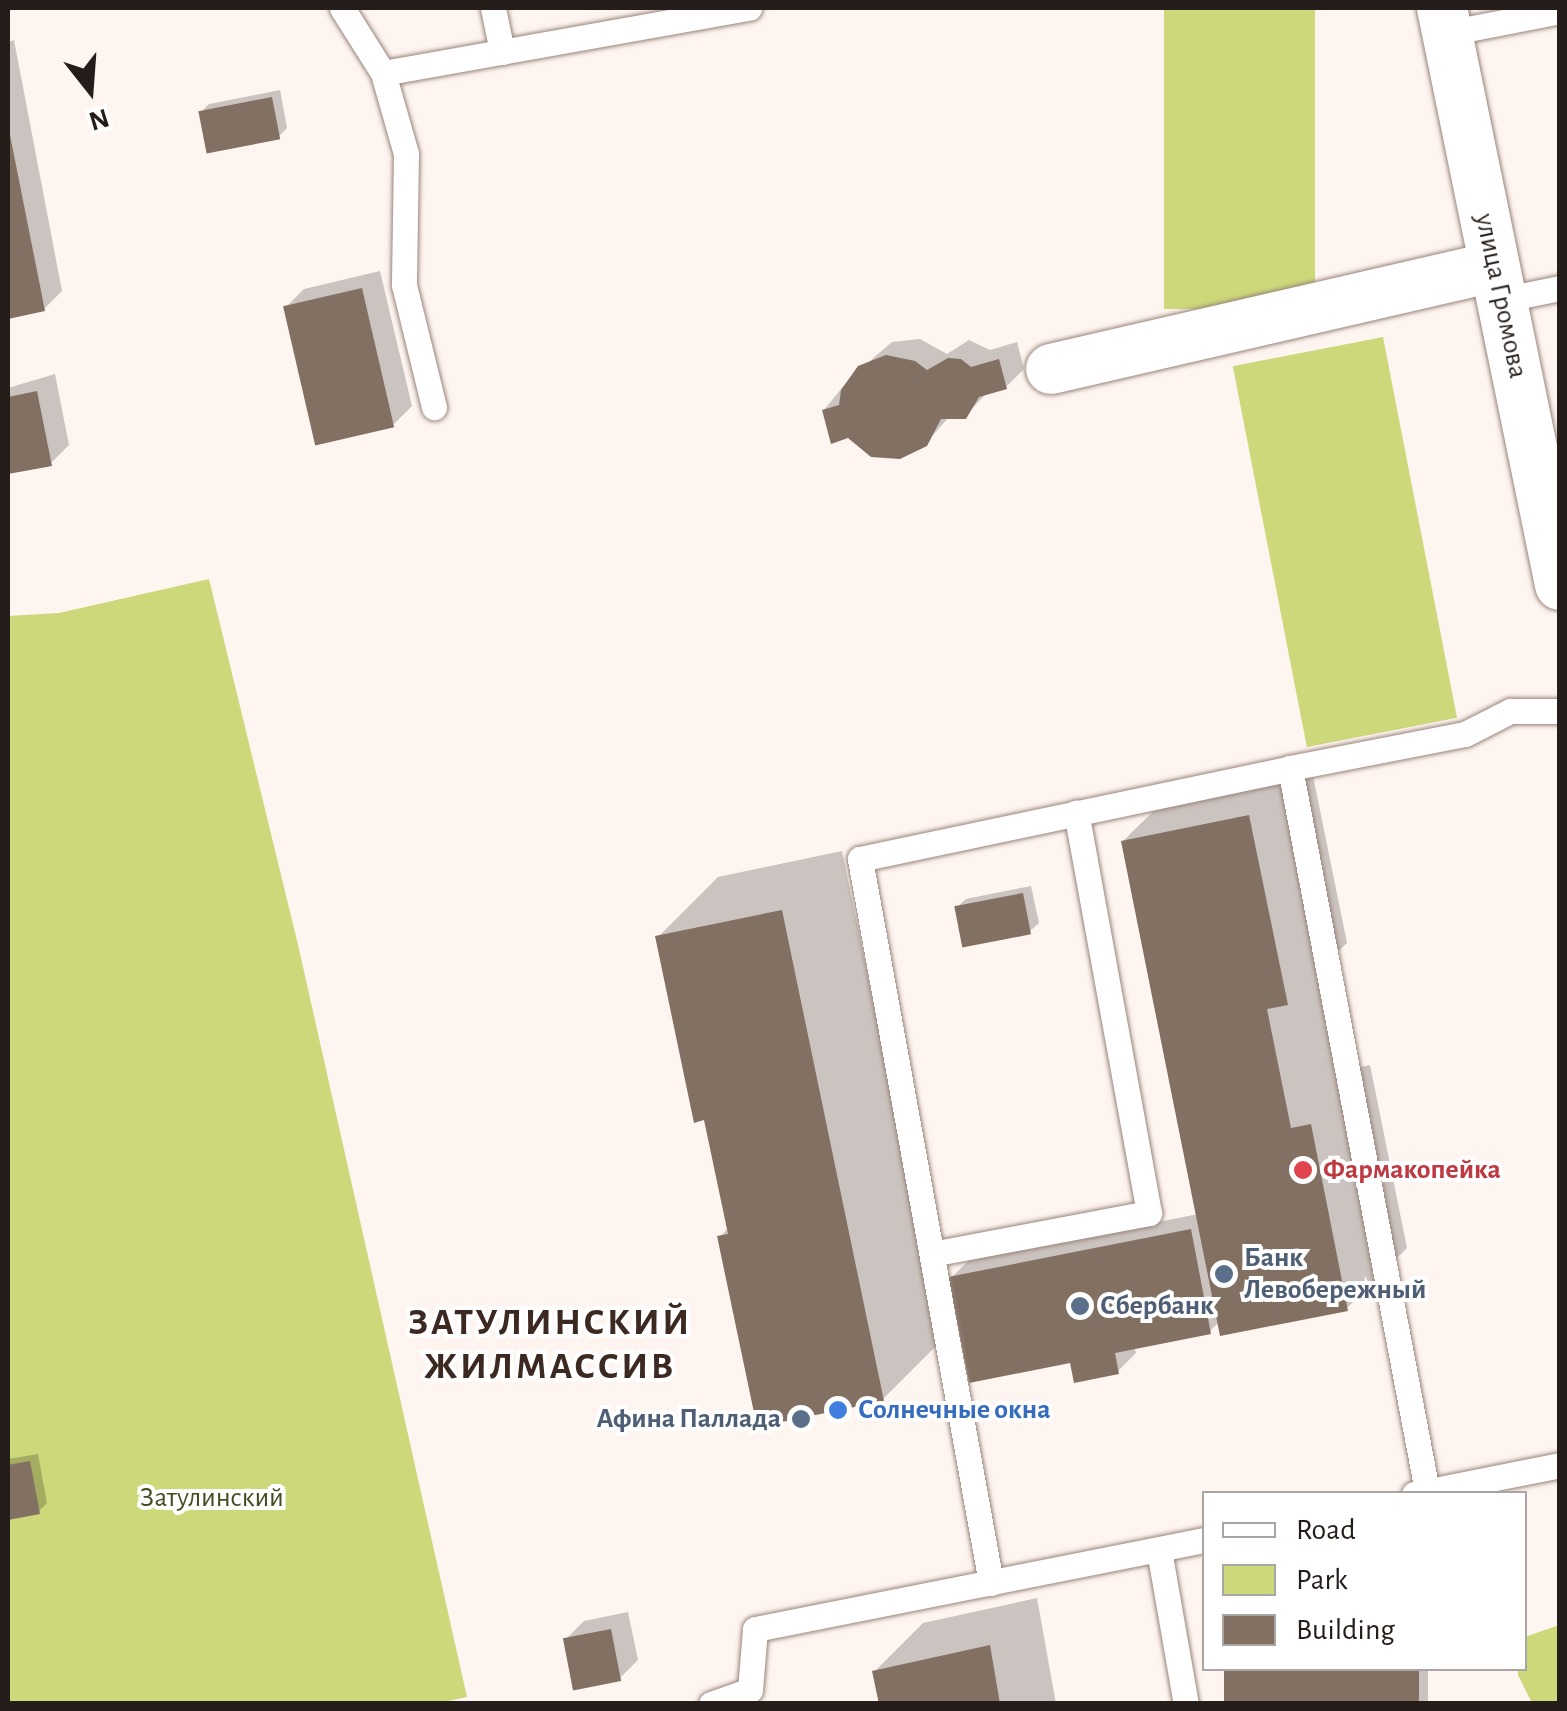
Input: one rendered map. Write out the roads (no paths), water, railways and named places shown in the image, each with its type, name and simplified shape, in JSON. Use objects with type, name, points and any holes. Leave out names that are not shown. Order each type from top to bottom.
[{"type":"street","name":"улица Громова","points":[[1445,20],[1560,585]]},
{"type":"street","points":[[1052,369],[1498,283]]},
{"type":"lane","points":[[342,8],[382,73],[406,154],[404,285],[434,407]]},
{"type":"lane","points":[[493,8],[502,52]]},
{"type":"lane","points":[[382,73],[749,8]]},
{"type":"lane","points":[[1445,20],[1560,11]]},
{"type":"lane","points":[[1498,283],[1560,288]]},
{"type":"lane","points":[[991,1582],[860,859],[1465,734],[1510,711],[1560,711]]},
{"type":"lane","points":[[1290,768],[1420,1491]]},
{"type":"lane","points":[[932,1254],[1149,1213],[1076,813]]},
{"type":"lane","points":[[1425,1491],[1560,1465]]},
{"type":"lane","points":[[711,1704],[750,1690],[755,1630],[1202,1540]]},
{"type":"lane","points":[[1159,1550],[1186,1704]]},
{"type":"place","name":"Фармакопейка","points":[[1303,1170]]},
{"type":"place","name":"Банк Левобережный","points":[[1224,1274]]},
{"type":"place","name":"Сбербанк","points":[[1080,1306]]},
{"type":"place","name":"Солнечные окна","points":[[838,1410]]},
{"type":"place","name":"Афина Паллада","points":[[801,1419]]},
{"type":"district","name":"ЗАТУЛИНСКИЙ ЖИЛМАССИВ","points":[[550,1346]]},
{"type":"park label","name":"Затулинский","points":[[212,1498]]}]
